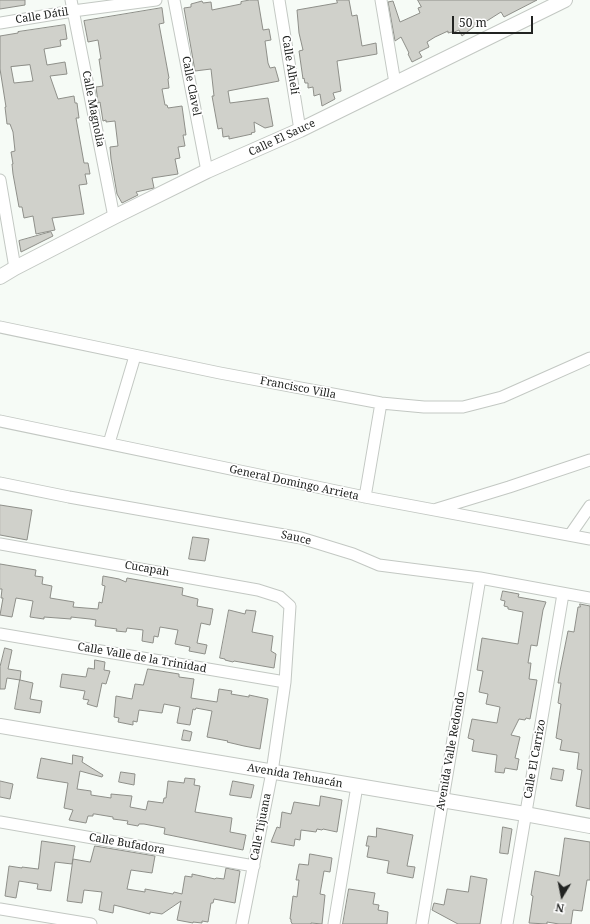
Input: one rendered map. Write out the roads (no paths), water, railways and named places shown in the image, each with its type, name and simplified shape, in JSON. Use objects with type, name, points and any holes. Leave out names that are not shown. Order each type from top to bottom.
[{"type":"street","name":"Calle Magnolia","points":[[71,0],[114,217]]},
{"type":"street","name":"Calle Dátil","points":[[0,23],[73,11],[156,0]]},
{"type":"street","name":"Calle Clavel","points":[[174,0],[207,171]]},
{"type":"street","name":"Calle Alhelí","points":[[279,0],[300,130]]},
{"type":"street","points":[[381,0],[395,84]]},
{"type":"street","name":"Calle El Sauce","points":[[0,277],[114,217],[207,171],[300,130],[395,84],[548,4],[564,0]]},
{"type":"street","points":[[0,180],[15,268]]},
{"type":"street","name":"Francisco Villa","points":[[0,327],[135,356],[381,403],[424,407],[463,407],[502,396],[590,358]]},
{"type":"street","points":[[109,443],[135,356]]},
{"type":"street","points":[[365,498],[381,403]]},
{"type":"street","name":"General Domingo Arrieta","points":[[0,421],[365,498],[590,539]]},
{"type":"street","points":[[435,510],[590,460]]},
{"type":"street","name":"Sauce","points":[[0,483],[301,538],[353,554],[379,565],[480,578],[590,598]]},
{"type":"street","points":[[570,535],[590,506]]},
{"type":"street","name":"Cucapah","points":[[0,544],[258,590],[280,597],[290,606]]},
{"type":"street","name":"Avenida Valle Redondo","points":[[422,924],[480,578]]},
{"type":"street","name":"Calle El Carrizo","points":[[507,924],[563,594]]},
{"type":"street","name":"Calle Tijuana","points":[[242,924],[272,772],[285,682],[290,606]]},
{"type":"street","name":"Calle Valle de la Trinidad","points":[[0,634],[285,682]]},
{"type":"street","name":"Avenida Tehuacán","points":[[0,726],[590,826]]},
{"type":"street","points":[[334,924],[357,786]]},
{"type":"street","name":"Calle Bufadora","points":[[0,822],[254,866]]},
{"type":"street","points":[[0,909],[91,924]]}]
